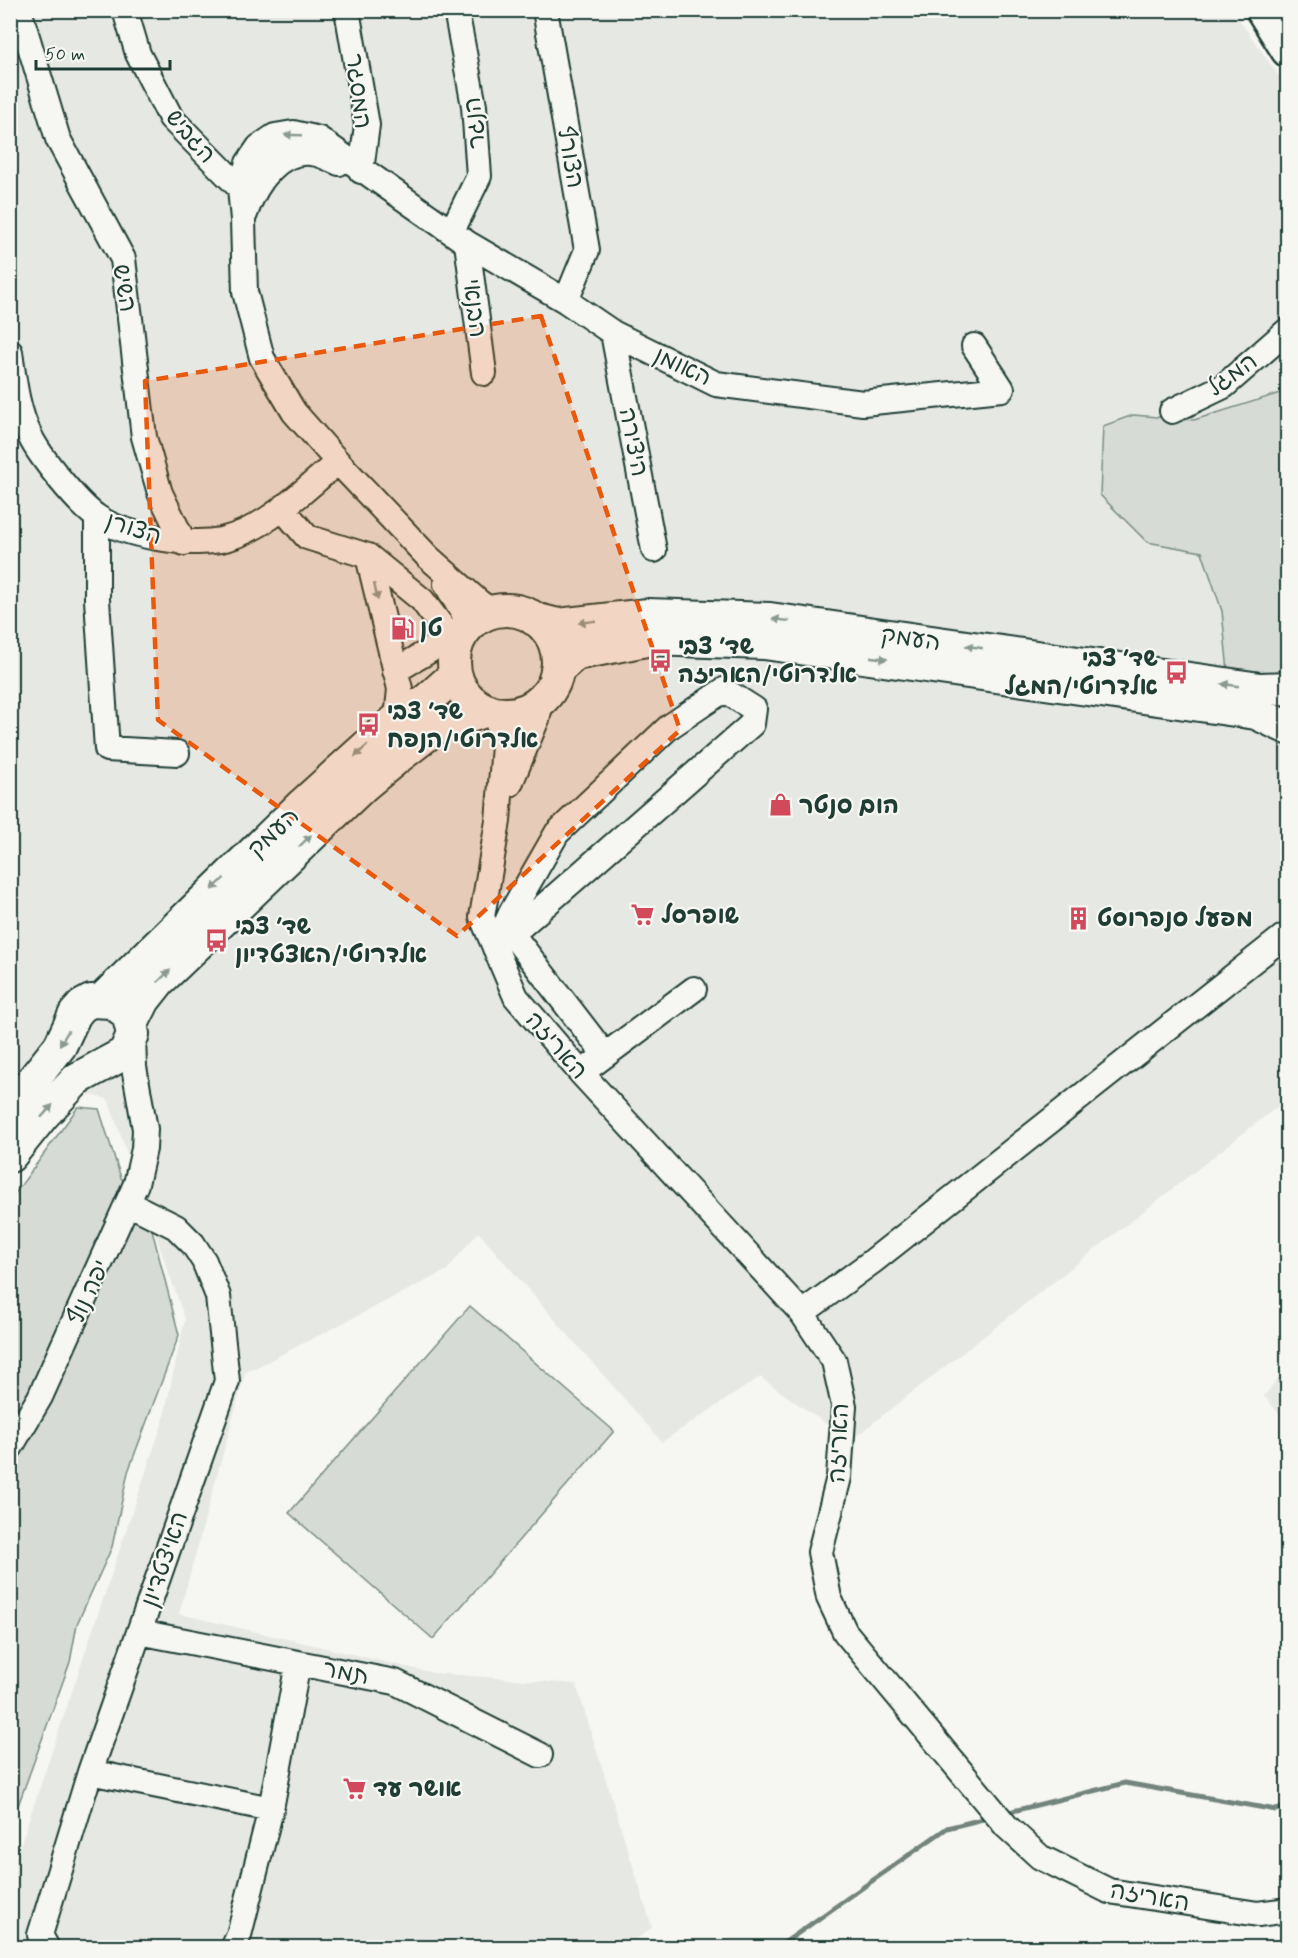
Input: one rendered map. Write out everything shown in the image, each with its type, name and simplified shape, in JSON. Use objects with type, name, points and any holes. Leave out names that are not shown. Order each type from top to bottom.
[{"type":"highway","points":[[1263,10],[1287,50]]},
{"type":"main road","points":[[508,610],[534,619],[555,645],[557,670],[552,686],[542,699],[520,712],[491,712],[467,697],[455,675],[456,648],[482,618],[508,610]]},
{"type":"main road","name":"העמק","points":[[534,619],[558,626],[648,615],[770,619],[1260,689],[1287,688]]},
{"type":"main road","name":"העמק","points":[[557,670],[575,654],[651,639],[764,643],[1256,713],[1287,728]]},
{"type":"main road","name":"העמק","points":[[10,1109],[60,1046],[75,1014],[91,1001],[102,1000],[216,886],[397,719],[427,700],[455,675]]},
{"type":"main road","name":"העמק","points":[[10,1156],[43,1115],[77,1079],[125,1053],[138,1010],[159,981],[363,786],[437,727],[491,712]]},
{"type":"main road","points":[[102,1000],[121,1006],[133,1029]]},
{"type":"street","name":"השיש","points":[[19,10],[58,139],[123,259],[144,437],[160,493],[184,543]]},
{"type":"street","name":"הגביש","points":[[125,10],[138,54],[171,118],[240,188]]},
{"type":"street","name":"המסגר","points":[[347,10],[367,125],[361,171]]},
{"type":"street","name":"הנגר","points":[[456,10],[474,106],[479,176],[459,237]]},
{"type":"street","name":"הצורף","points":[[545,10],[587,250],[566,301]]},
{"type":"street","points":[[361,171],[319,139],[293,134],[275,136],[259,147],[248,163],[240,188],[245,292],[262,358],[294,412],[482,618]]},
{"type":"street","points":[[243,220],[252,193],[278,161],[295,155],[316,154],[361,171]]},
{"type":"street","name":"האומן","points":[[361,171],[459,237],[566,301],[614,333],[716,384],[862,403],[1002,388],[974,345]]},
{"type":"street","name":"הבנאי","points":[[459,237],[484,373]]},
{"type":"street","name":"המגל","points":[[1172,411],[1224,386],[1287,330]]},
{"type":"street","name":"היצירה","points":[[614,333],[654,550]]},
{"type":"street","name":"הצורן","points":[[10,352],[15,389],[30,437],[59,478],[97,518],[142,535],[184,543],[222,540],[256,525],[282,508],[338,462]]},
{"type":"street","points":[[282,508],[307,537],[368,556],[422,600],[443,628],[434,648],[395,670]]},
{"type":"street","points":[[97,518],[97,600],[107,749],[177,753]]},
{"type":"street","points":[[368,556],[400,689],[397,719]]},
{"type":"street","points":[[724,690],[754,709],[752,724],[503,941],[511,913],[557,832],[669,728],[724,690]]},
{"type":"street","name":"האריזה","points":[[498,821],[542,699]]},
{"type":"street","name":"האריזה","points":[[491,712],[504,746],[498,821],[482,916],[503,941],[516,997],[581,1073],[802,1313],[834,1360],[844,1406],[839,1478],[820,1552],[829,1598],[845,1632],[1007,1827],[1040,1857],[1109,1892],[1258,1914],[1287,1910]]},
{"type":"street","points":[[802,1313],[873,1261],[1283,937]]},
{"type":"street","points":[[503,941],[605,1055]]},
{"type":"street","points":[[581,1073],[694,989]]},
{"type":"street","name":"יפה נוף","points":[[10,1448],[40,1397],[128,1203],[141,1166],[145,1129],[134,1067],[133,1029]]},
{"type":"street","name":"יפה נוף","points":[[103,1065],[116,1072],[130,1088],[145,1129]]},
{"type":"street","name":"האיצטדיון","points":[[46,1947],[40,1935],[90,1772],[227,1381],[218,1296],[204,1261],[193,1244],[176,1227],[128,1203]]},
{"type":"street","name":"תמר","points":[[139,1632],[395,1682],[540,1755]]},
{"type":"street","points":[[234,1947],[240,1935],[271,1809],[298,1663]]},
{"type":"street","points":[[90,1772],[271,1809]]},
{"type":"highlighted area","points":[[541,316],[680,730],[457,936],[158,720],[145,381]]},
{"type":"shaded area","points":[[11,11],[1233,11],[1288,89],[1287,1099],[850,1441],[760,1377],[662,1442],[478,1232],[447,1270],[245,1373],[179,1614],[433,1673],[576,1684],[652,1927],[627,1947],[11,1947],[11,1873],[163,1421],[185,1319],[108,1099],[78,1092],[11,1161]]},
{"type":"shaded area","points":[[1287,391],[1287,707],[1229,682],[1222,611],[1202,552],[1147,542],[1100,495],[1103,426],[1133,415],[1194,420]]},
{"type":"shaded area","points":[[78,1107],[99,1109],[121,1178],[148,1214],[179,1335],[128,1472],[112,1547],[77,1624],[70,1662],[11,1825],[11,1199]]},
{"type":"shaded area","points":[[470,1306],[614,1431],[433,1639],[289,1513]]},
{"type":"shaded area","points":[[1287,1367],[1287,1423],[1264,1396]]},
{"type":"waterway","points":[[1005,1813],[1125,1783],[1276,1810],[1288,1806]]},
{"type":"waterway","points":[[777,1948],[947,1828],[991,1817]]},
{"type":"place","name":"טן","points":[[402,628]]},
{"type":"place","name":"שד׳ צבי אלדרוטי/האריזה","points":[[660,660]]},
{"type":"place","name":"שד׳ צבי אלדרוטי/המגל","points":[[1176,672]]},
{"type":"place","name":"שד׳ צבי אלדרוטי/הנפח","points":[[369,725]]},
{"type":"place","name":"הום סנטר","points":[[781,805]]},
{"type":"place","name":"שופרסל","points":[[643,915]]},
{"type":"place","name":"מפעל סנפרוסט","points":[[1079,918]]},
{"type":"place","name":"שד׳ צבי אלדרוטי/האצטדיון","points":[[217,940]]},
{"type":"place","name":"אושר עד","points":[[355,1788]]}]
